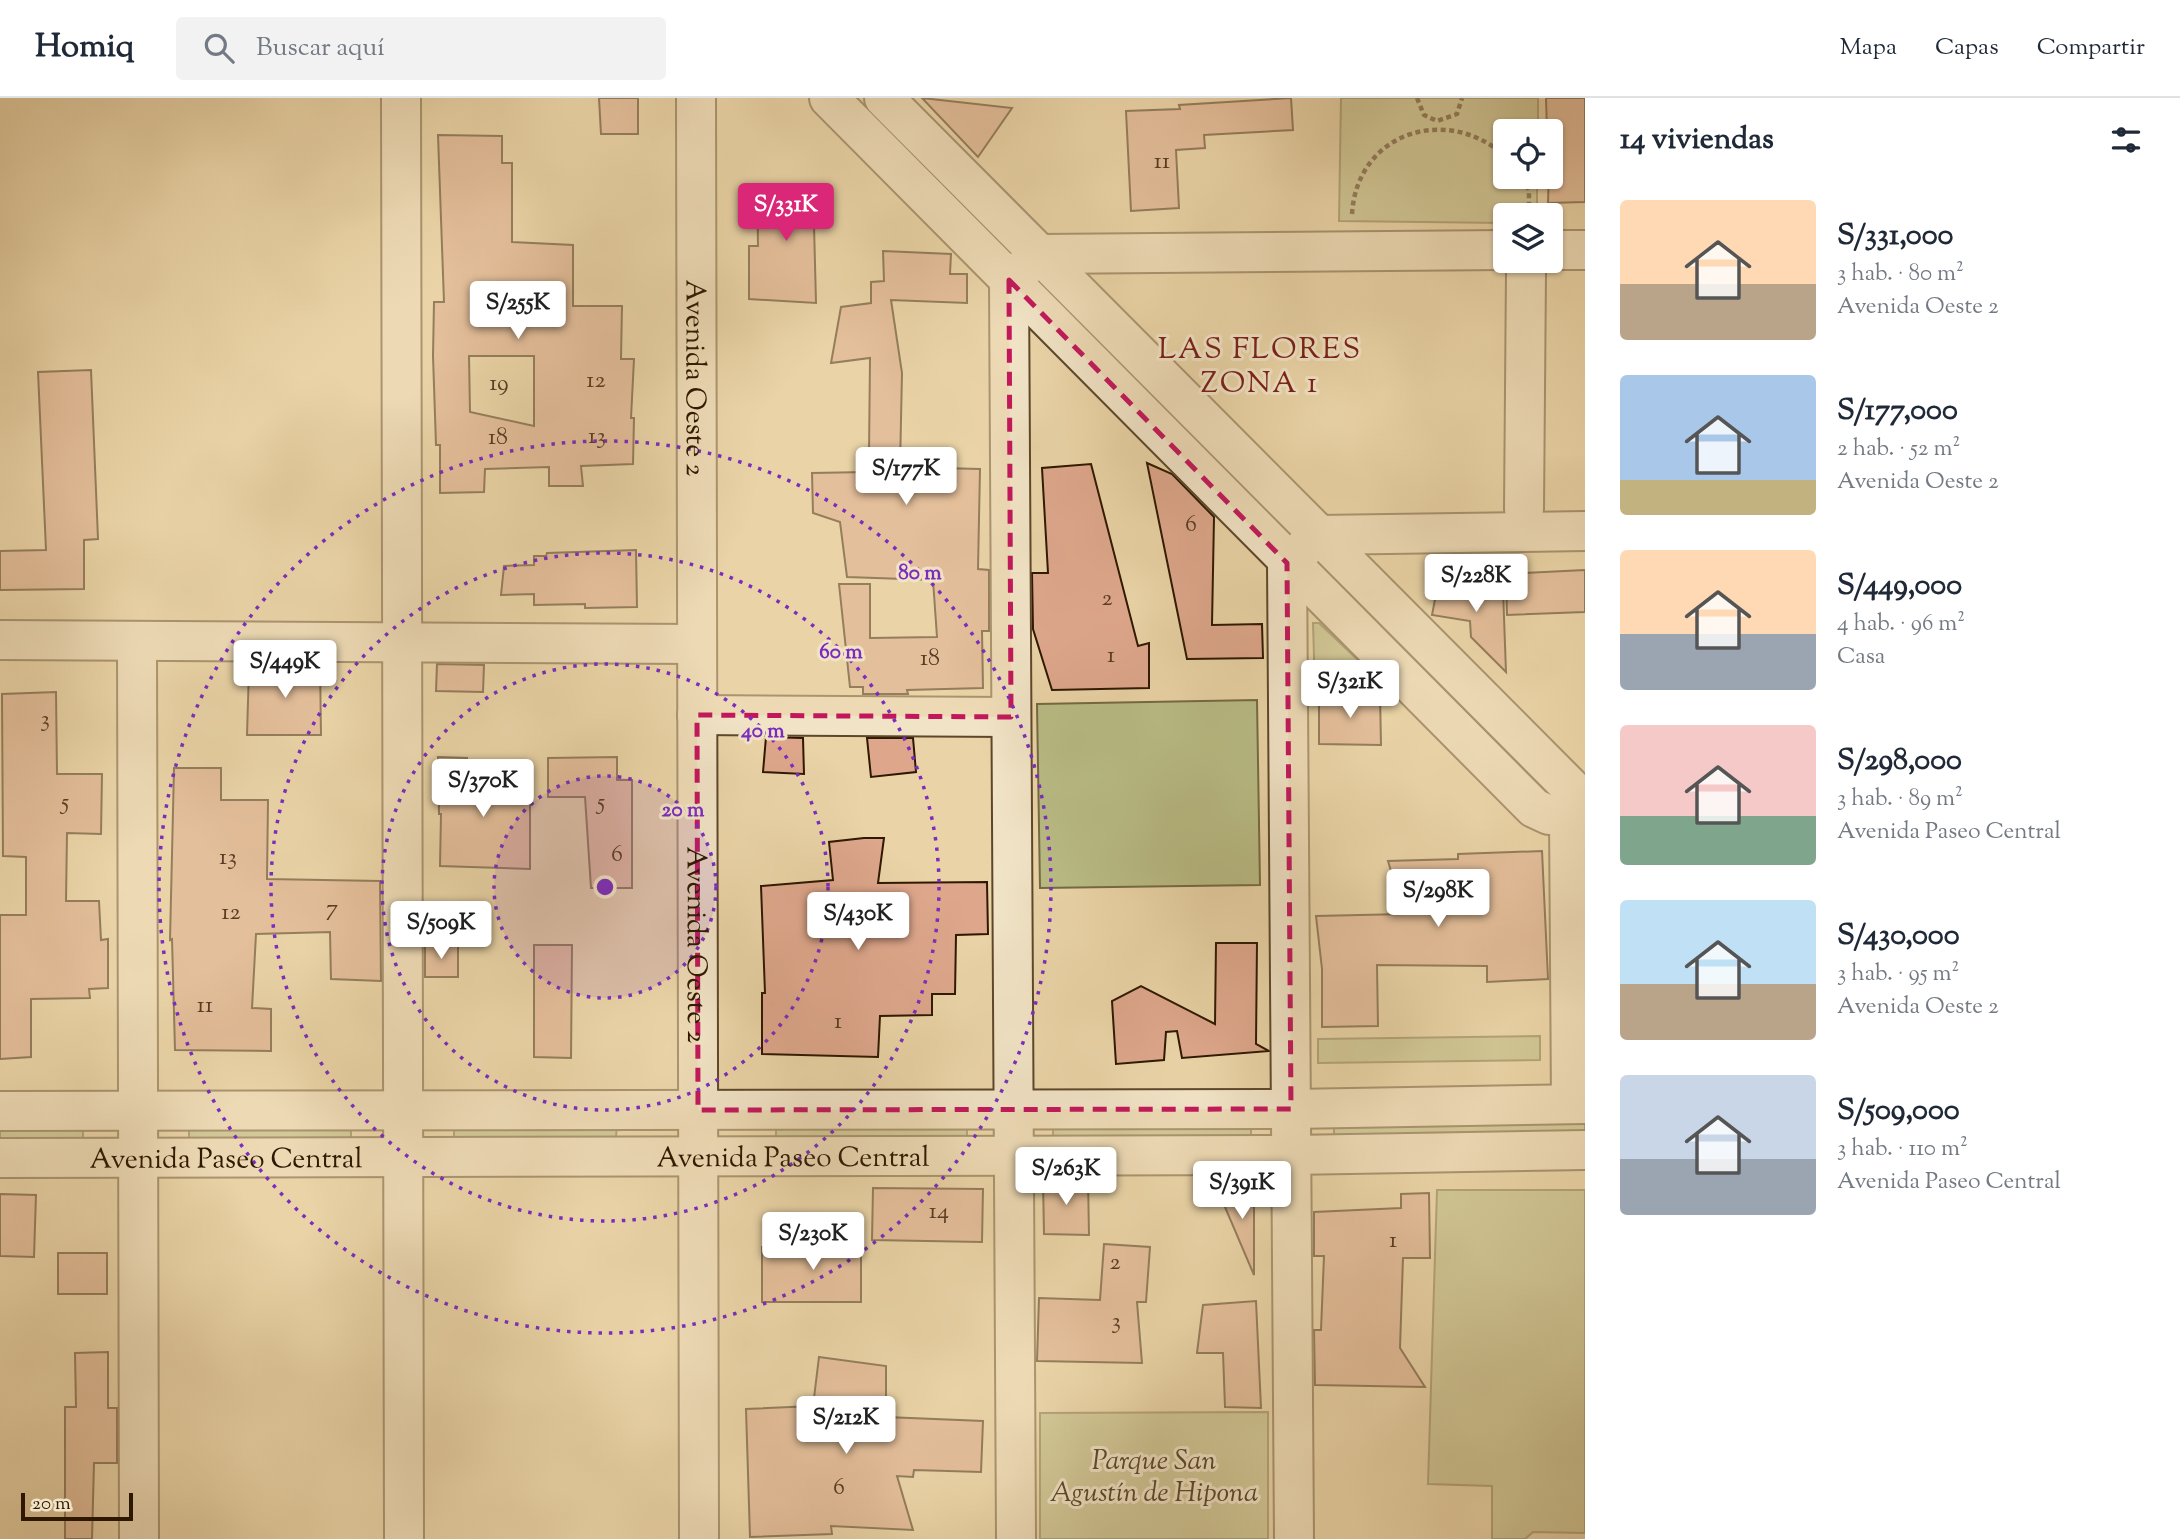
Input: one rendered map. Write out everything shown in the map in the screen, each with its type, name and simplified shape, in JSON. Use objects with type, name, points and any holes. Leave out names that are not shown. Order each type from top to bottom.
[{"type":"street","points":[[401,98],[404,1539]]},
{"type":"street","name":"Avenida Oeste 2","points":[[696,98],[699,1539]]},
{"type":"street","points":[[829,98],[1287,563],[1534,808],[1549,815],[1580,811]]},
{"type":"street","points":[[884,98],[1319,535],[1580,811],[1578,1104]]},
{"type":"street","points":[[1563,253],[1585,250]]},
{"type":"street","points":[[1009,280],[1041,254],[1493,257]]},
{"type":"street","points":[[1524,509],[1527,273]]},
{"type":"street","points":[[1009,280],[1016,1539]]},
{"type":"street","points":[[1294,1539],[1287,563],[1319,535],[1585,531]]},
{"type":"street","points":[[0,640],[697,644]]},
{"type":"street","points":[[137,641],[139,1539]]},
{"type":"street","points":[[697,715],[1011,717]]},
{"type":"street","name":"Avenida Paseo Central","points":[[0,1111],[1291,1109],[1578,1104]]},
{"type":"street","name":"Avenida Paseo Central","points":[[0,1158],[138,1155],[1291,1155],[1585,1150]]},
{"type":"path","points":[[1417,98],[1423,114],[1437,121],[1457,114],[1462,98]]},
{"type":"path","points":[[1437,121],[1437,129]]},
{"type":"path","points":[[1351,226],[1353,198],[1359,182],[1378,155],[1403,137],[1437,129],[1451,129],[1482,139],[1493,147]]},
{"type":"highlighted area","points":[[1009,280],[1287,563],[1291,1109],[698,1110],[697,715],[1011,717]]},
{"type":"green space","points":[[1341,98],[1538,98],[1538,119],[1493,119],[1493,189],[1537,189],[1537,203],[1493,203],[1493,223],[1339,221]]},
{"type":"green space","points":[[1313,623],[1319,623],[1381,682],[1378,691],[1315,690]]},
{"type":"green space","points":[[1257,700],[1260,885],[1040,888],[1037,704]]},
{"type":"green space","points":[[1540,1036],[1540,1060],[1318,1063],[1318,1039]]},
{"type":"green space","points":[[1585,1120],[1585,1134],[1334,1136],[1334,1124]]},
{"type":"green space","points":[[454,1125],[617,1125],[616,1137],[454,1138]]},
{"type":"green space","points":[[776,1125],[967,1125],[967,1137],[776,1138]]},
{"type":"green space","points":[[1053,1125],[1251,1125],[1251,1136],[1053,1138]]},
{"type":"green space","points":[[189,1126],[351,1126],[351,1139],[189,1139]]},
{"type":"green space","points":[[0,1127],[83,1127],[83,1140],[0,1140]]},
{"type":"green space","points":[[1437,1190],[1585,1190],[1585,1533],[1533,1532],[1525,1539],[1492,1539],[1492,1486],[1428,1484]]},
{"type":"green space","name":"Parque San Agustín de Hipona","points":[[1268,1412],[1268,1539],[1040,1539],[1040,1413]]},
{"type":"building","points":[[599,98],[638,98],[638,134],[601,134]]},
{"type":"building","points":[[922,98],[1012,108],[978,157]]},
{"type":"building","points":[[1291,98],[1293,130],[1204,135],[1205,148],[1176,150],[1179,208],[1131,211],[1126,111],[1180,109],[1179,105]]},
{"type":"building","points":[[1546,98],[1585,98],[1585,202],[1548,203],[1548,189],[1563,189],[1563,119],[1547,119]]},
{"type":"building","points":[[438,135],[502,136],[502,163],[512,163],[512,242],[573,245],[573,306],[622,306],[621,359],[634,359],[631,418],[634,418],[633,464],[581,466],[583,486],[549,486],[549,467],[485,469],[484,492],[440,493],[440,445],[436,445],[433,356],[434,302],[444,302]],"holes":[[[469,356],[534,356],[534,426],[470,412]]]},
{"type":"building","points":[[757,185],[826,186],[826,226],[814,225],[816,303],[749,299],[749,246],[758,246]]},
{"type":"building","points":[[883,251],[951,254],[950,274],[967,274],[967,303],[891,300],[902,373],[900,467],[980,469],[978,569],[989,570],[989,631],[982,631],[983,688],[907,690],[908,694],[863,694],[863,687],[850,687],[839,584],[870,584],[870,638],[937,637],[933,580],[847,577],[840,522],[813,513],[812,473],[867,472],[863,456],[869,454],[870,358],[831,363],[841,307],[871,303],[871,282],[884,281]]},
{"type":"building","points":[[91,370],[98,539],[84,540],[84,589],[0,590],[0,551],[46,550],[38,372]]},
{"type":"building","points":[[1147,463],[1172,474],[1214,517],[1212,625],[1262,624],[1263,658],[1187,659]]},
{"type":"building","points":[[1091,464],[1138,646],[1149,643],[1149,688],[1052,690],[1033,629],[1032,573],[1048,573],[1042,468]]},
{"type":"building","points":[[636,550],[637,607],[534,605],[534,594],[501,595],[504,566],[534,565],[534,556],[546,556],[547,553]]},
{"type":"building","points":[[1585,570],[1585,612],[1507,615],[1506,574]]},
{"type":"building","points":[[1439,579],[1503,590],[1506,672],[1471,637],[1470,621],[1432,615]]},
{"type":"building","points":[[271,663],[320,664],[321,735],[247,735],[249,668],[271,668]]},
{"type":"building","points":[[437,664],[484,665],[483,692],[436,691]]},
{"type":"building","points":[[56,692],[57,774],[102,774],[101,834],[67,833],[66,901],[99,901],[101,940],[108,939],[108,988],[89,989],[90,998],[31,999],[31,1057],[0,1059],[0,915],[26,915],[26,857],[3,856],[2,694]]},
{"type":"building","points":[[1319,694],[1380,695],[1381,745],[1319,744]]},
{"type":"building","points":[[766,737],[803,738],[804,774],[763,772]]},
{"type":"building","points":[[867,738],[913,738],[916,772],[871,777]]},
{"type":"building","points":[[438,757],[467,758],[467,777],[530,777],[530,869],[440,866]]},
{"type":"building","points":[[617,757],[617,780],[632,780],[632,888],[591,888],[585,797],[548,797],[548,758]]},
{"type":"building","points":[[174,768],[221,768],[221,800],[268,800],[267,879],[380,881],[381,981],[331,979],[330,932],[256,934],[252,1008],[271,1009],[271,1051],[175,1050],[172,939],[170,940]]},
{"type":"building","points":[[884,838],[878,883],[987,882],[988,934],[956,935],[955,994],[932,994],[932,1015],[880,1016],[878,1057],[762,1054],[762,993],[765,993],[761,886],[833,880],[829,842]]},
{"type":"building","points":[[1542,851],[1548,979],[1487,982],[1487,966],[1377,965],[1378,1026],[1322,1027],[1322,969],[1316,916],[1404,914],[1388,861],[1458,859],[1458,854]]},
{"type":"building","points":[[1216,943],[1257,943],[1256,1044],[1269,1051],[1182,1058],[1177,1031],[1166,1032],[1164,1060],[1116,1064],[1112,1001],[1141,986],[1215,1024]]},
{"type":"building","points":[[425,945],[458,946],[458,977],[425,977]]},
{"type":"building","points":[[534,945],[572,945],[571,1058],[534,1057]]},
{"type":"building","points":[[1088,1179],[1089,1235],[1044,1234],[1043,1180]]},
{"type":"building","points":[[873,1188],[983,1189],[982,1242],[872,1240]]},
{"type":"building","points":[[1219,1193],[1254,1194],[1254,1275]]},
{"type":"building","points":[[1429,1193],[1430,1258],[1403,1258],[1400,1348],[1425,1387],[1315,1385],[1314,1330],[1321,1330],[1324,1256],[1314,1256],[1314,1212],[1401,1208],[1401,1194]]},
{"type":"building","points":[[0,1194],[36,1195],[34,1257],[0,1256]]},
{"type":"building","points":[[861,1237],[861,1302],[762,1302],[762,1247]]},
{"type":"building","points":[[1104,1244],[1150,1247],[1146,1302],[1137,1302],[1142,1363],[1037,1361],[1039,1298],[1100,1300]]},
{"type":"building","points":[[58,1253],[107,1253],[107,1294],[58,1294]]},
{"type":"building","points":[[1256,1301],[1261,1408],[1225,1407],[1223,1353],[1197,1353],[1203,1305]]},
{"type":"building","points":[[108,1352],[108,1408],[117,1408],[117,1463],[94,1463],[92,1539],[65,1539],[65,1407],[76,1407],[75,1353]]},
{"type":"building","points":[[819,1357],[886,1366],[886,1417],[983,1421],[981,1472],[914,1470],[913,1477],[897,1476],[913,1530],[831,1526],[832,1534],[750,1537],[746,1409],[813,1406]]},
{"type":"district","name":"LAS FLORES ZONA 1","points":[[1260,365]]}]
